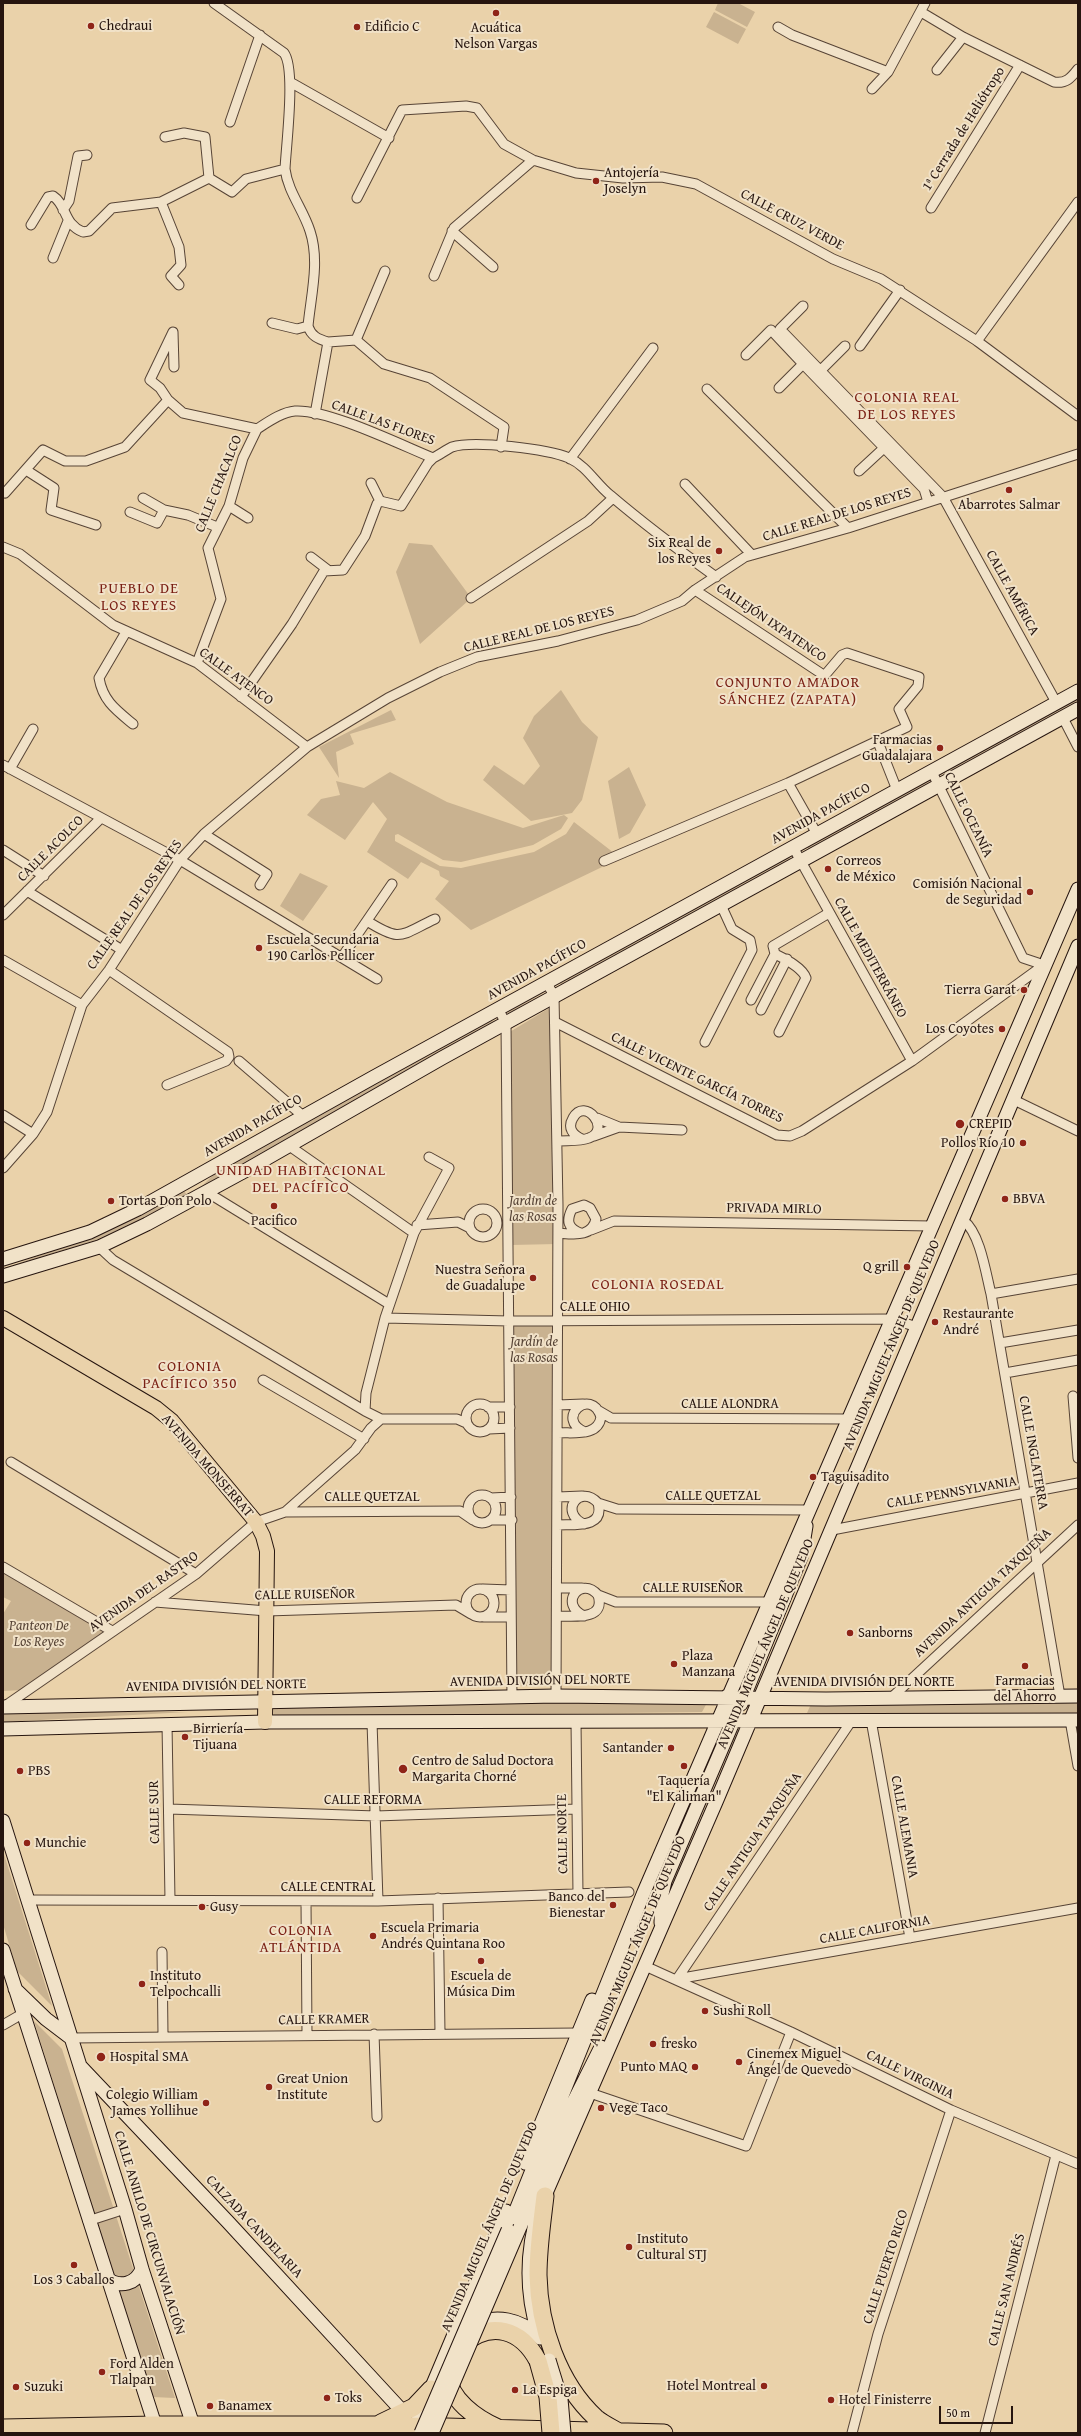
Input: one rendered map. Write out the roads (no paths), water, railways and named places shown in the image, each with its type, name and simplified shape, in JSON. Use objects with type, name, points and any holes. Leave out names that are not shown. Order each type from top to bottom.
[{"type":"highway","points":[[545,2196],[538,2274],[541,2308],[547,2334],[558,2361],[575,2394],[597,2419],[617,2431]]},
{"type":"highway","points":[[506,2430],[479,2418],[459,2399],[448,2379],[451,2359],[468,2340],[480,2334],[498,2331],[510,2333],[522,2338],[543,2361],[551,2433]]},
{"type":"highway","points":[[374,2425],[404,2413],[414,2407],[431,2389]]},
{"type":"highway","points":[[3,2428],[155,2424],[374,2425],[418,2430],[617,2431],[664,2433]]},
{"type":"main road","name":"AVENIDA PACÍFICO","points":[[3,1259],[90,1232],[191,1180],[303,1116],[897,790],[1057,704],[1078,691]]},
{"type":"main road","points":[[3,1276],[98,1247],[147,1224],[554,996],[1078,709]]},
{"type":"main road","name":"AVENIDA MIGUEL ÁNGEL DE QUEVEDO","points":[[418,2430],[508,2229],[615,1965],[727,1696],[1078,889]]},
{"type":"main road","name":"AVENIDA MIGUEL ÁNGEL DE QUEVEDO","points":[[564,2433],[561,2399],[543,2361],[540,2338],[528,2286],[528,2254],[533,2231],[545,2196],[832,1530],[917,1327],[964,1221],[1078,946]]},
{"type":"main road","points":[[191,1180],[202,1193]]},
{"type":"main road","name":"AVENIDA MONSERRAT","points":[[3,1318],[162,1412],[172,1421],[256,1522],[263,1536],[267,1551],[265,1722]]},
{"type":"main road","points":[[750,1720],[746,1717],[742,1710],[744,1697],[802,1552],[808,1510]]},
{"type":"main road","name":"AVENIDA DIVISIÓN DEL NORTE","points":[[4,1706],[265,1700],[556,1696],[891,1698],[1078,1696]]},
{"type":"main road","points":[[661,1929],[661,1899],[665,1881],[734,1720],[734,1708],[727,1696]]},
{"type":"main road","points":[[3,1729],[265,1722],[1074,1720]]},
{"type":"main road","name":"CALLE ANILLO DE CIRCUNVALACIÓN","points":[[3,1821],[125,2209],[142,2269],[193,2424]]},
{"type":"main road","points":[[3,1950],[88,2221],[155,2424]]},
{"type":"main road","name":"AVENIDA MIGUEL ÁNGEL DE QUEVEDO","points":[[418,2430],[431,2389],[452,2341],[508,2229],[577,2033],[602,1980],[615,1965]]},
{"type":"main road","points":[[3,1974],[46,2019],[71,2038]]},
{"type":"main road","points":[[432,2433],[508,2229],[602,2045],[631,1998]]},
{"type":"main road","name":"CALZADA CANDELARIA","points":[[79,2065],[228,2222],[404,2413]]},
{"type":"main road","points":[[508,2229],[501,2235],[512,2239],[533,2231]]},
{"type":"main road","points":[[107,2279],[116,2284],[126,2284],[137,2277],[142,2269]]},
{"type":"main road","points":[[452,2341],[473,2325],[498,2319],[517,2322],[532,2330],[540,2338]]},
{"type":"street","points":[[214,3],[260,35],[286,56],[288,62],[290,82],[285,169],[287,182],[310,230],[314,248],[308,326],[310,332],[317,338],[328,342],[356,340],[384,364],[430,378],[504,427],[502,447]]},
{"type":"street","points":[[872,89],[888,72],[923,7],[963,37],[1054,82],[1062,83],[1068,81],[1078,69]]},
{"type":"street","points":[[778,27],[792,35],[888,72]]},
{"type":"street","points":[[230,122],[260,35]]},
{"type":"street","points":[[937,70],[963,37]]},
{"type":"street","name":"1ª Cerrada de Heliótropo","points":[[931,208],[1020,65]]},
{"type":"street","points":[[290,82],[388,138],[357,198]]},
{"type":"street","name":"CALLE CRUZ VERDE","points":[[388,138],[402,110],[466,106],[476,108],[504,144],[533,160],[576,172],[623,178],[662,177],[696,184],[833,259],[881,279],[900,290],[977,341],[1078,416]]},
{"type":"street","points":[[165,138],[184,133],[205,137],[209,178]]},
{"type":"street","points":[[63,210],[69,201],[78,156],[87,155]]},
{"type":"street","points":[[434,276],[452,231],[533,160]]},
{"type":"street","points":[[209,178],[232,192],[246,179],[285,169]]},
{"type":"street","points":[[31,225],[48,197],[53,196],[57,199],[68,221],[77,230],[83,232],[89,231],[112,208],[161,202],[209,178]]},
{"type":"street","points":[[161,202],[178,247],[181,265],[172,276],[179,285]]},
{"type":"street","points":[[977,341],[1078,202]]},
{"type":"street","points":[[53,258],[68,221]]},
{"type":"street","points":[[452,231],[493,267]]},
{"type":"street","points":[[356,340],[385,271]]},
{"type":"street","points":[[860,346],[900,290]]},
{"type":"street","name":"CALLE AMÉRICA","points":[[803,306],[780,329],[943,497],[1057,704]]},
{"type":"street","points":[[272,323],[297,329],[308,326]]},
{"type":"street","points":[[746,355],[771,330],[924,489],[928,502]]},
{"type":"street","points":[[174,368],[173,332],[150,380],[160,388],[168,400],[183,413],[257,429]]},
{"type":"street","points":[[315,414],[328,342]]},
{"type":"street","points":[[821,370],[845,346]]},
{"type":"street","points":[[570,458],[653,348]]},
{"type":"street","points":[[779,388],[803,364]]},
{"type":"street","points":[[707,389],[848,528]]},
{"type":"street","points":[[4,494],[43,450],[65,461],[86,461],[125,447],[168,400]]},
{"type":"street","name":"CALLE LAS FLORES","points":[[257,429],[275,418],[295,411],[315,414],[367,430],[433,458],[451,448],[470,444],[546,452],[570,458],[590,474],[613,498],[644,525],[716,577]]},
{"type":"street","name":"CALLE CHACALCO","points":[[197,663],[221,599],[208,548],[217,527],[229,506],[243,458],[257,429]]},
{"type":"street","points":[[859,471],[885,447]]},
{"type":"street","name":"CALLE REAL DE LOS REYES","points":[[3,1168],[33,1134],[50,1105],[82,1005],[109,970],[180,860],[204,834],[307,747],[388,698],[440,672],[477,657],[558,641],[637,620],[682,601],[695,590],[745,557],[848,528],[1078,454]]},
{"type":"street","points":[[380,501],[401,506],[428,463],[433,458]]},
{"type":"street","points":[[26,470],[54,488],[51,510],[96,525]]},
{"type":"street","points":[[371,483],[380,501]]},
{"type":"street","points":[[685,484],[752,555]]},
{"type":"street","points":[[143,498],[164,510],[188,515],[217,527]]},
{"type":"street","points":[[471,598],[588,521],[613,498]]},
{"type":"street","points":[[241,697],[292,624],[324,571],[343,570],[365,536],[377,504],[380,501]]},
{"type":"street","points":[[229,506],[248,518]]},
{"type":"street","points":[[130,512],[157,523],[164,510]]},
{"type":"street","name":"CALLE ATENCO","points":[[3,547],[20,554],[126,632],[197,663],[307,747]]},
{"type":"street","points":[[311,557],[328,570]]},
{"type":"street","name":"CALLEJÓN IXPATENCO","points":[[604,861],[788,783],[878,742],[907,727],[899,709],[918,686],[918,677],[847,653],[842,655],[825,675],[822,674],[695,590]]},
{"type":"street","points":[[126,632],[99,678],[100,687],[109,704],[133,724]]},
{"type":"street","points":[[1063,718],[1078,747]]},
{"type":"street","points":[[33,729],[7,767],[180,860],[377,979]]},
{"type":"street","points":[[878,742],[897,790]]},
{"type":"street","name":"CALLE OCEANÍA","points":[[932,772],[1023,958],[1044,966]]},
{"type":"street","points":[[788,783],[817,834]]},
{"type":"street","name":"CALLE ACOLCO","points":[[3,915],[101,818]]},
{"type":"street","points":[[204,834],[267,874],[260,885]]},
{"type":"street","name":"CALLE MEDITERRÁNEO","points":[[793,847],[912,1061]]},
{"type":"street","points":[[3,850],[44,876]]},
{"type":"street","points":[[342,957],[392,884]]},
{"type":"street","points":[[27,891],[122,950]]},
{"type":"street","points":[[705,1042],[752,950],[750,940],[732,929],[721,905]]},
{"type":"street","points":[[780,1032],[806,978],[805,974],[787,960],[776,954],[773,949],[774,944],[829,912]]},
{"type":"street","points":[[367,921],[389,935],[400,935],[435,919]]},
{"type":"street","points":[[751,1000],[776,954]]},
{"type":"street","points":[[3,960],[82,1005]]},
{"type":"street","points":[[761,1010],[787,960]]},
{"type":"street","name":"CALLE VICENTE GARCÍA TORRES","points":[[555,1022],[777,1135],[790,1136],[802,1131],[912,1061],[1044,966]]},
{"type":"street","points":[[109,970],[228,1052],[229,1057],[226,1061],[167,1085]]},
{"type":"street","points":[[547,983],[554,996],[557,1113],[558,1497],[556,1696]]},
{"type":"street","points":[[498,1010],[506,1024],[512,1520],[512,1697]]},
{"type":"street","points":[[239,1061],[303,1116]]},
{"type":"street","points":[[1014,1100],[1078,1131]]},
{"type":"street","points":[[557,1113],[581,1111],[592,1114],[596,1118],[619,1127],[682,1130]]},
{"type":"street","points":[[581,1111],[574,1115],[570,1122],[571,1130],[575,1136],[582,1139]]},
{"type":"street","points":[[3,1115],[33,1134]]},
{"type":"street","points":[[594,1136],[598,1124],[596,1118]]},
{"type":"street","points":[[557,1141],[582,1139],[619,1127]]},
{"type":"street","points":[[288,1145],[415,1229],[458,1222],[479,1210],[492,1212],[508,1211]]},
{"type":"street","points":[[365,1411],[366,1393],[389,1304],[415,1229],[449,1168],[429,1157]]},
{"type":"street","points":[[202,1193],[389,1304]]},
{"type":"street","points":[[558,1205],[584,1205],[594,1213],[596,1218],[591,1230],[580,1234],[558,1233]]},
{"type":"street","points":[[578,1206],[572,1210],[568,1216],[568,1224],[573,1230],[580,1234]]},
{"type":"street","points":[[492,1212],[497,1222],[493,1234]]},
{"type":"street","name":"PRIVADA MIRLO","points":[[594,1213],[614,1221],[932,1226]]},
{"type":"street","points":[[473,1214],[469,1220],[470,1228],[474,1234],[480,1237],[508,1233]]},
{"type":"street","name":"PRIVADA MIRLO","points":[[591,1230],[614,1221]]},
{"type":"street","name":"CALLE INGLATERRA","points":[[964,1221],[970,1225],[975,1237],[992,1294],[1060,1696]]},
{"type":"street","points":[[458,1222],[470,1228]]},
{"type":"street","points":[[98,1247],[113,1260],[365,1411],[381,1419],[466,1419]]},
{"type":"street","points":[[992,1294],[1078,1279]]},
{"type":"street","name":"CALLE OHIO","points":[[385,1318],[509,1321],[892,1319],[917,1327]]},
{"type":"street","points":[[1000,1343],[1078,1330]]},
{"type":"street","points":[[1005,1373],[1078,1360]]},
{"type":"street","points":[[263,1380],[364,1439]]},
{"type":"street","points":[[1073,1396],[1078,1458]]},
{"type":"street","points":[[558,1405],[583,1404],[595,1406],[601,1417],[596,1428]]},
{"type":"street","points":[[583,1404],[576,1408],[573,1415],[573,1422],[577,1429],[585,1432]]},
{"type":"street","points":[[466,1419],[475,1405],[488,1407],[510,1407]]},
{"type":"street","points":[[488,1407],[494,1418],[490,1429]]},
{"type":"street","points":[[558,1433],[585,1432],[596,1428],[611,1418],[599,1411]]},
{"type":"street","name":"CALLE ALONDRA","points":[[611,1418],[848,1418]]},
{"type":"street","points":[[256,1522],[285,1512],[355,1450],[371,1428],[381,1419]]},
{"type":"street","points":[[466,1419],[470,1429],[476,1432],[484,1432],[490,1429],[510,1428]]},
{"type":"street","points":[[11,1462],[196,1574]]},
{"type":"street","name":"CALLE PENNSYLVANIA","points":[[832,1530],[1078,1483]]},
{"type":"street","points":[[511,1497],[491,1498],[484,1495],[471,1500],[460,1511],[472,1520],[479,1523],[491,1520],[512,1520]]},
{"type":"street","points":[[557,1525],[584,1524],[595,1520],[599,1515],[598,1503],[594,1498],[582,1496],[558,1497]]},
{"type":"street","points":[[582,1496],[575,1500],[572,1507],[572,1514],[576,1521],[584,1524]]},
{"type":"street","points":[[491,1498],[496,1509],[491,1520]]},
{"type":"street","points":[[471,1500],[468,1506],[468,1514],[472,1520]]},
{"type":"street","name":"CALLE QUETZAL","points":[[598,1503],[617,1509],[808,1510]]},
{"type":"street","name":"CALLE QUETZAL","points":[[595,1520],[608,1512],[617,1509]]},
{"type":"street","name":"CALLE QUETZAL","points":[[285,1512],[460,1511]]},
{"type":"street","name":"AVENIDA DEL RASTRO","points":[[4,1706],[196,1574],[256,1522]]},
{"type":"street","name":"AVENIDA ANTIGUA TAXQUEÑA","points":[[891,1698],[1078,1524]]},
{"type":"street","points":[[3,1567],[112,1631]]},
{"type":"street","points":[[557,1588],[582,1588],[594,1590],[598,1595],[599,1607],[595,1612],[584,1616],[557,1616]]},
{"type":"street","points":[[582,1588],[576,1592],[572,1599],[572,1606],[577,1613],[584,1616]]},
{"type":"street","points":[[482,1589],[488,1592],[494,1602],[493,1608],[484,1617]]},
{"type":"street","points":[[511,1590],[476,1590],[456,1605],[477,1617],[511,1617]]},
{"type":"street","points":[[470,1593],[466,1600],[466,1608],[471,1614]]},
{"type":"street","name":"CALLE RUISEÑOR","points":[[598,1595],[616,1602],[769,1602]]},
{"type":"street","name":"CALLE RUISEÑOR","points":[[155,1602],[267,1611],[456,1605]]},
{"type":"street","name":"CALLE RUISEÑOR","points":[[595,1612],[616,1602]]},
{"type":"street","name":"CALLE ANTIGUA TAXQUEÑA","points":[[677,1979],[852,1720]]},
{"type":"street","name":"CALLE ALEMANIA","points":[[871,1720],[910,1938]]},
{"type":"street","points":[[1074,1720],[1078,1766]]},
{"type":"street","name":"CALLE NORTE","points":[[576,1721],[578,1895]]},
{"type":"street","points":[[372,1722],[378,1901]]},
{"type":"street","name":"CALLE SUR","points":[[167,1724],[170,1900]]},
{"type":"street","name":"CALLE REFORMA","points":[[169,1809],[376,1816],[577,1809]]},
{"type":"street","name":"CALLE CENTRAL","points":[[27,1900],[378,1901],[629,1892]]},
{"type":"street","points":[[438,1898],[440,2033]]},
{"type":"street","points":[[306,1901],[307,2035]]},
{"type":"street","name":"CALLE CALIFORNIA","points":[[677,1979],[1078,1908]]},
{"type":"street","points":[[162,1952],[164,2035]]},
{"type":"street","name":"CALLE VIRGINIA","points":[[645,1966],[677,1979],[791,2032],[951,2110],[1078,2164]]},
{"type":"street","points":[[3,2025],[22,2014]]},
{"type":"street","points":[[590,2093],[746,2146],[791,2032]]},
{"type":"street","name":"CALLE KRAMER","points":[[71,2038],[164,2035],[577,2033]]},
{"type":"street","points":[[374,2034],[376,2117]]},
{"type":"street","name":"CALLE PUERTO RICO","points":[[852,2433],[878,2334],[951,2110]]},
{"type":"street","name":"CALLE SAN ANDRÉS","points":[[985,2433],[1056,2155]]},
{"type":"street","points":[[88,2221],[125,2209]]},
{"type":"place","name":"Acuática Nelson Vargas","points":[[496,13]]},
{"type":"place","name":"Chedraui","points":[[91,26]]},
{"type":"place","name":"Edificio C","points":[[357,27]]},
{"type":"place","name":"Antojería Joselyn","points":[[596,181]]},
{"type":"place","name":"Abarrotes Salmar","points":[[1009,490]]},
{"type":"place","name":"Six Real de los Reyes","points":[[719,551]]},
{"type":"place","name":"Farmacias Guadalajara","points":[[940,748]]},
{"type":"place","name":"Correos de México","points":[[828,869]]},
{"type":"place","name":"Comisión Nacional de Seguridad","points":[[1030,892]]},
{"type":"place","name":"Escuela Secundaria 190 Carlos Pellicer","points":[[259,948]]},
{"type":"place","name":"Tierra Garat","points":[[1024,990]]},
{"type":"place","name":"Los Coyotes","points":[[1002,1029]]},
{"type":"place","name":"CREPID","points":[[960,1124]]},
{"type":"place","name":"Pollos Río 10","points":[[1023,1143]]},
{"type":"place","name":"BBVA","points":[[1005,1199]]},
{"type":"place","name":"Tortas Don Polo","points":[[111,1201]]},
{"type":"place","name":"Pacifico","points":[[274,1206]]},
{"type":"place","name":"Q grill","points":[[907,1267]]},
{"type":"place","name":"Nuestra Señora de Guadalupe","points":[[533,1278]]},
{"type":"place","name":"Restaurante André","points":[[935,1322]]},
{"type":"place","name":"Taguisadito","points":[[813,1477]]},
{"type":"place","name":"Sanborns","points":[[850,1633]]},
{"type":"place","name":"Plaza Manzana","points":[[674,1664]]},
{"type":"place","name":"Farmacias del Ahorro","points":[[1025,1666]]},
{"type":"place","name":"Birriería Tijuana","points":[[185,1737]]},
{"type":"place","name":"Santander","points":[[671,1748]]},
{"type":"place","name":"Taquería \"El Kaliman\"","points":[[684,1766]]},
{"type":"place","name":"Centro de Salud Doctora Margarita Chorné","points":[[403,1769]]},
{"type":"place","name":"PBS","points":[[20,1771]]},
{"type":"place","name":"Munchie","points":[[27,1843]]},
{"type":"place","name":"Banco del Bienestar","points":[[613,1905]]},
{"type":"place","name":"Gusy","points":[[202,1907]]},
{"type":"place","name":"Escuela Primaria Andrés Quintana Roo","points":[[373,1936]]},
{"type":"place","name":"Escuela de Música Dim","points":[[481,1961]]},
{"type":"place","name":"Instituto Telpochcalli","points":[[142,1984]]},
{"type":"place","name":"Sushi Roll","points":[[705,2011]]},
{"type":"place","name":"fresko","points":[[653,2044]]},
{"type":"place","name":"Hospital SMA","points":[[101,2057]]},
{"type":"place","name":"Cinemex Miguel Ángel de Quevedo","points":[[739,2062]]},
{"type":"place","name":"Punto MAQ","points":[[695,2067]]},
{"type":"place","name":"Great Union Institute","points":[[269,2087]]},
{"type":"place","name":"Colegio William James Yollihue","points":[[206,2103]]},
{"type":"place","name":"Vege Taco","points":[[601,2108]]},
{"type":"place","name":"Instituto Cultural STJ","points":[[629,2247]]},
{"type":"place","name":"Los 3 Caballos","points":[[74,2265]]},
{"type":"place","name":"Ford Alden Tlalpan","points":[[102,2372]]},
{"type":"place","name":"Hotel Montreal","points":[[764,2386]]},
{"type":"place","name":"Suzuki","points":[[16,2387]]},
{"type":"place","name":"La Espiga","points":[[515,2390]]},
{"type":"place","name":"Toks","points":[[327,2398]]},
{"type":"place","name":"Hotel Finisterre","points":[[831,2400]]},
{"type":"place","name":"Banamex","points":[[210,2406]]},
{"type":"district","name":"COLONIA REAL DE LOS REYES","points":[[907,406]]},
{"type":"district","name":"PUEBLO DE LOS REYES","points":[[139,598]]},
{"type":"district","name":"CONJUNTO AMADOR SÁNCHEZ (ZAPATA)","points":[[788,692]]},
{"type":"district","name":"UNIDAD HABITACIONAL DEL PACÍFICO","points":[[301,1180]]},
{"type":"district","name":"COLONIA ROSEDAL","points":[[658,1285]]},
{"type":"district","name":"COLONIA PACÍFICO 350","points":[[190,1376]]},
{"type":"district","name":"COLONIA ATLÁNTIDA","points":[[301,1940]]},
{"type":"park label","name":"Jardin de las Rosas","points":[[533,1210]]},
{"type":"park label","name":"Jardín de las Rosas","points":[[534,1350]]},
{"type":"park label","name":"Panteon De Los Reyes","points":[[39,1634]]}]
